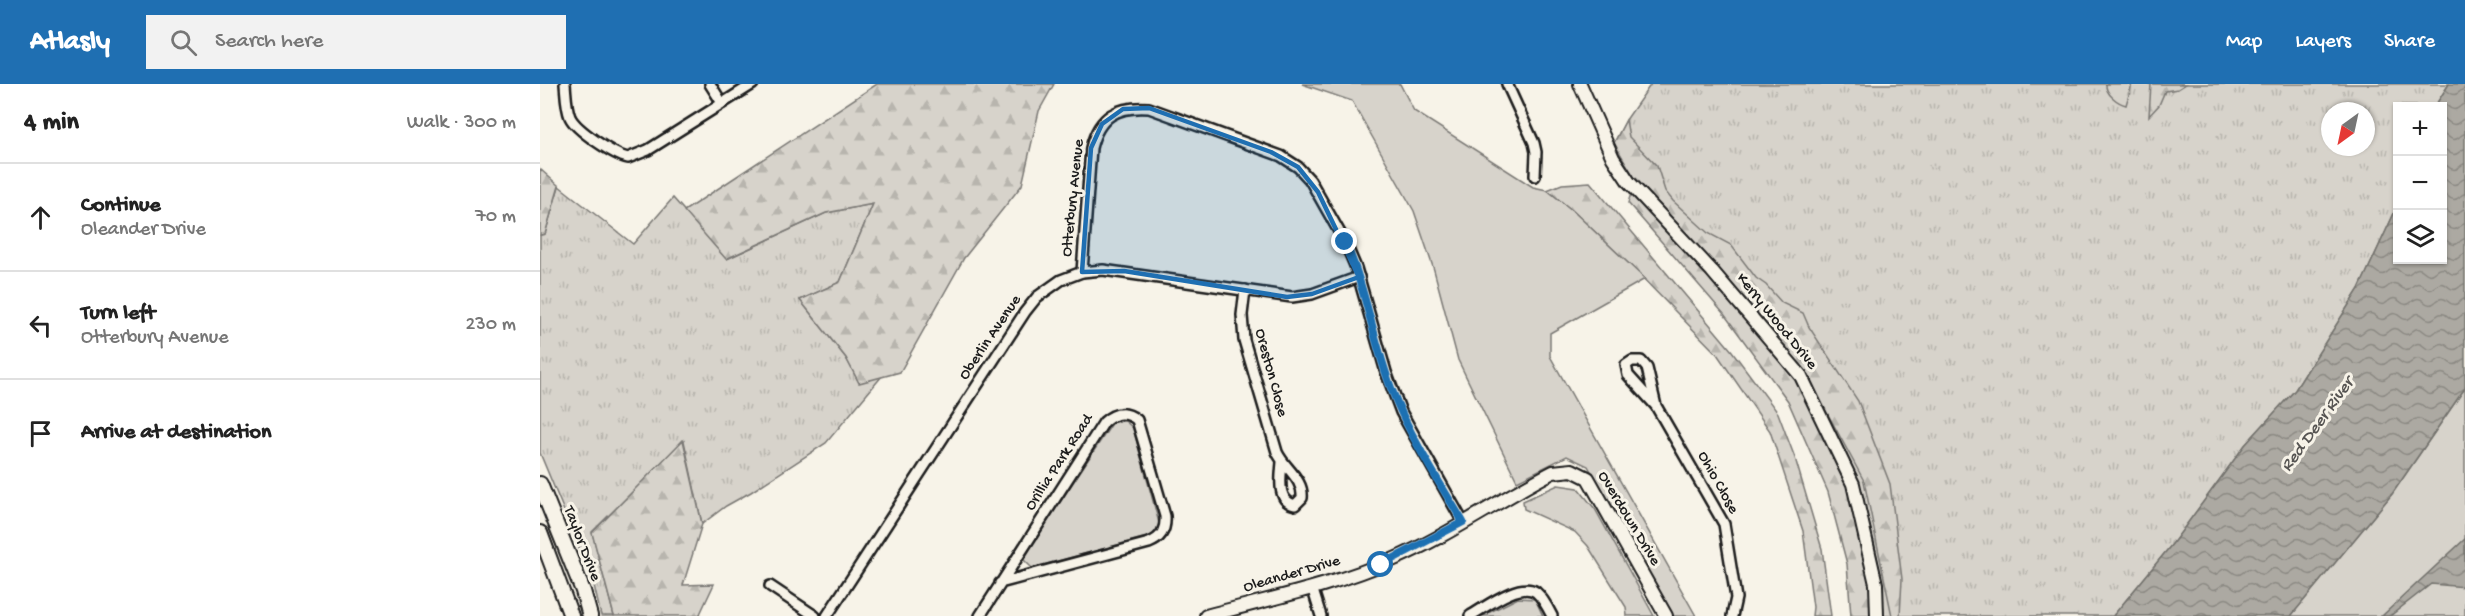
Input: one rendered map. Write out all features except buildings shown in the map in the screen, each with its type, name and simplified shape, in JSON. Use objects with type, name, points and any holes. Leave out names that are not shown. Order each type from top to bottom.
[{"type":"main road","name":"Taylor Drive","points":[[540,484],[590,616]]},
{"type":"main road","name":"Taylor Drive","points":[[540,533],[571,616]]},
{"type":"street","points":[[565,84],[567,106],[573,123],[618,154],[628,158],[641,154],[753,84]]},
{"type":"street","points":[[710,84],[722,103]]},
{"type":"street","points":[[1507,84],[1534,143],[1535,176]]},
{"type":"street","name":"Kerry Wood Drive","points":[[1580,84],[1613,158],[1629,182],[1712,271],[1801,376],[1852,484],[1876,584],[1877,616]]},
{"type":"street","name":"Otterbury Avenue","points":[[1082,272],[1093,139],[1097,130],[1111,115],[1123,109],[1149,108],[1262,148],[1298,167],[1318,192],[1345,242],[1359,277],[1395,399],[1407,425],[1463,522]]},
{"type":"street","name":"Oberlin Avenue","points":[[827,616],[1030,304],[1061,280],[1082,272],[1124,271],[1287,297],[1305,295],[1359,277]]},
{"type":"street","name":"Oreston Close","points":[[1245,290],[1242,315],[1244,340],[1273,441],[1282,462]]},
{"type":"street","name":"Ohio Close","points":[[1656,406],[1647,368],[1641,361],[1632,361],[1626,365],[1628,375],[1656,406],[1724,524],[1736,598],[1732,616]]},
{"type":"street","name":"Orillia Park Road","points":[[980,616],[1000,583],[1104,422],[1109,417],[1121,413],[1128,414],[1137,420],[1165,516],[1165,525],[1159,537],[1149,543],[1000,583]]},
{"type":"street","name":"Overdown Drive","points":[[1544,477],[1553,472],[1572,470],[1588,478],[1666,616]]},
{"type":"street","name":"Oleander Drive","points":[[1206,616],[1388,562],[1544,477]]},
{"type":"street","points":[[770,586],[815,616]]},
{"type":"street","points":[[1312,586],[1321,616]]},
{"type":"street","points":[[1470,616],[1516,590],[1526,589],[1538,594],[1552,616]]},
{"type":"highlighted area","points":[[1149,108],[1271,152],[1298,167],[1318,192],[1359,277],[1312,294],[1287,297],[1124,271],[1082,272],[1091,148],[1102,124],[1123,109]]},
{"type":"green space","points":[[877,84],[1054,84],[1039,111],[1022,185],[964,258],[900,372],[859,383],[846,358],[800,300],[840,282],[873,204],[826,213],[726,259],[684,211]]},
{"type":"green space","points":[[1302,84],[1400,84],[1414,111],[1533,187],[1547,190],[1573,211],[1645,279],[1550,333],[1550,356],[1696,616],[1673,616],[1588,466],[1567,456],[1517,481],[1458,360],[1434,270],[1414,211],[1352,101]]},
{"type":"green space","points":[[1651,84],[2449,84],[2438,102],[2393,102],[2393,216],[2359,289],[2295,390],[2245,445],[2173,543],[2113,616],[1884,616],[1878,562],[1866,511],[1848,460],[1813,386],[1762,317],[1648,192],[1614,143],[1626,120]]},
{"type":"green space","points":[[2106,84],[2132,84],[2126,105],[2113,98]]},
{"type":"green space","points":[[2151,84],[2186,84],[2178,89],[2165,91],[2159,105],[2149,116]]},
{"type":"green space","points":[[1626,120],[1629,137],[1657,166],[1665,191],[1673,201],[1708,233],[1731,245],[1756,278],[1766,285],[1782,303],[1803,313],[1809,327],[1858,401],[1890,484],[1902,579],[1900,616],[1892,616],[1864,481],[1805,372],[1716,266],[1634,177],[1614,143]]},
{"type":"green space","points":[[540,169],[559,186],[545,234],[540,235]]},
{"type":"green space","points":[[1590,182],[1732,351],[1778,413],[1795,458],[1822,549],[1831,616],[1812,616],[1813,607],[1803,531],[1770,431],[1717,354],[1628,263],[1573,211],[1547,190],[1562,184]]},
{"type":"green space","points":[[559,186],[633,244],[673,198],[727,259],[826,213],[873,204],[840,282],[800,300],[846,358],[859,382],[882,376],[826,443],[726,506],[702,524],[684,441],[592,532],[614,616],[601,616],[593,581],[540,453],[540,235],[545,234]]},
{"type":"green space","points":[[1631,193],[1801,376],[1853,484],[1877,616],[1851,616],[1847,564],[1828,492],[1788,401],[1724,314],[1628,203]]},
{"type":"green space","points":[[2465,388],[2465,616],[2291,616],[2392,494]]},
{"type":"green space","points":[[1125,421],[1133,428],[1159,523],[1154,535],[1032,568],[1024,560],[1027,552],[1113,422]]},
{"type":"green space","points":[[683,440],[702,524],[683,585],[714,584],[699,616],[614,616],[592,533]]},
{"type":"green space","points":[[1558,485],[1578,488],[1595,509],[1654,616],[1627,616],[1626,607],[1588,546],[1575,532],[1524,509],[1523,501]]},
{"type":"green space","points":[[1518,598],[1535,599],[1543,616],[1482,616]]},
{"type":"water","name":"Red Deer River","points":[[2449,84],[2465,84],[2465,388],[2392,494],[2291,616],[2113,616],[2173,543],[2245,445],[2295,390],[2359,289],[2393,216],[2393,264],[2447,264],[2447,102],[2438,102]]},
{"type":"water","points":[[2465,539],[2465,587],[2431,584],[2390,616],[2382,616]]},
{"type":"route","points":[[1345,242],[1356,268],[1395,399],[1407,425],[1463,522],[1414,550],[1381,565]]}]
